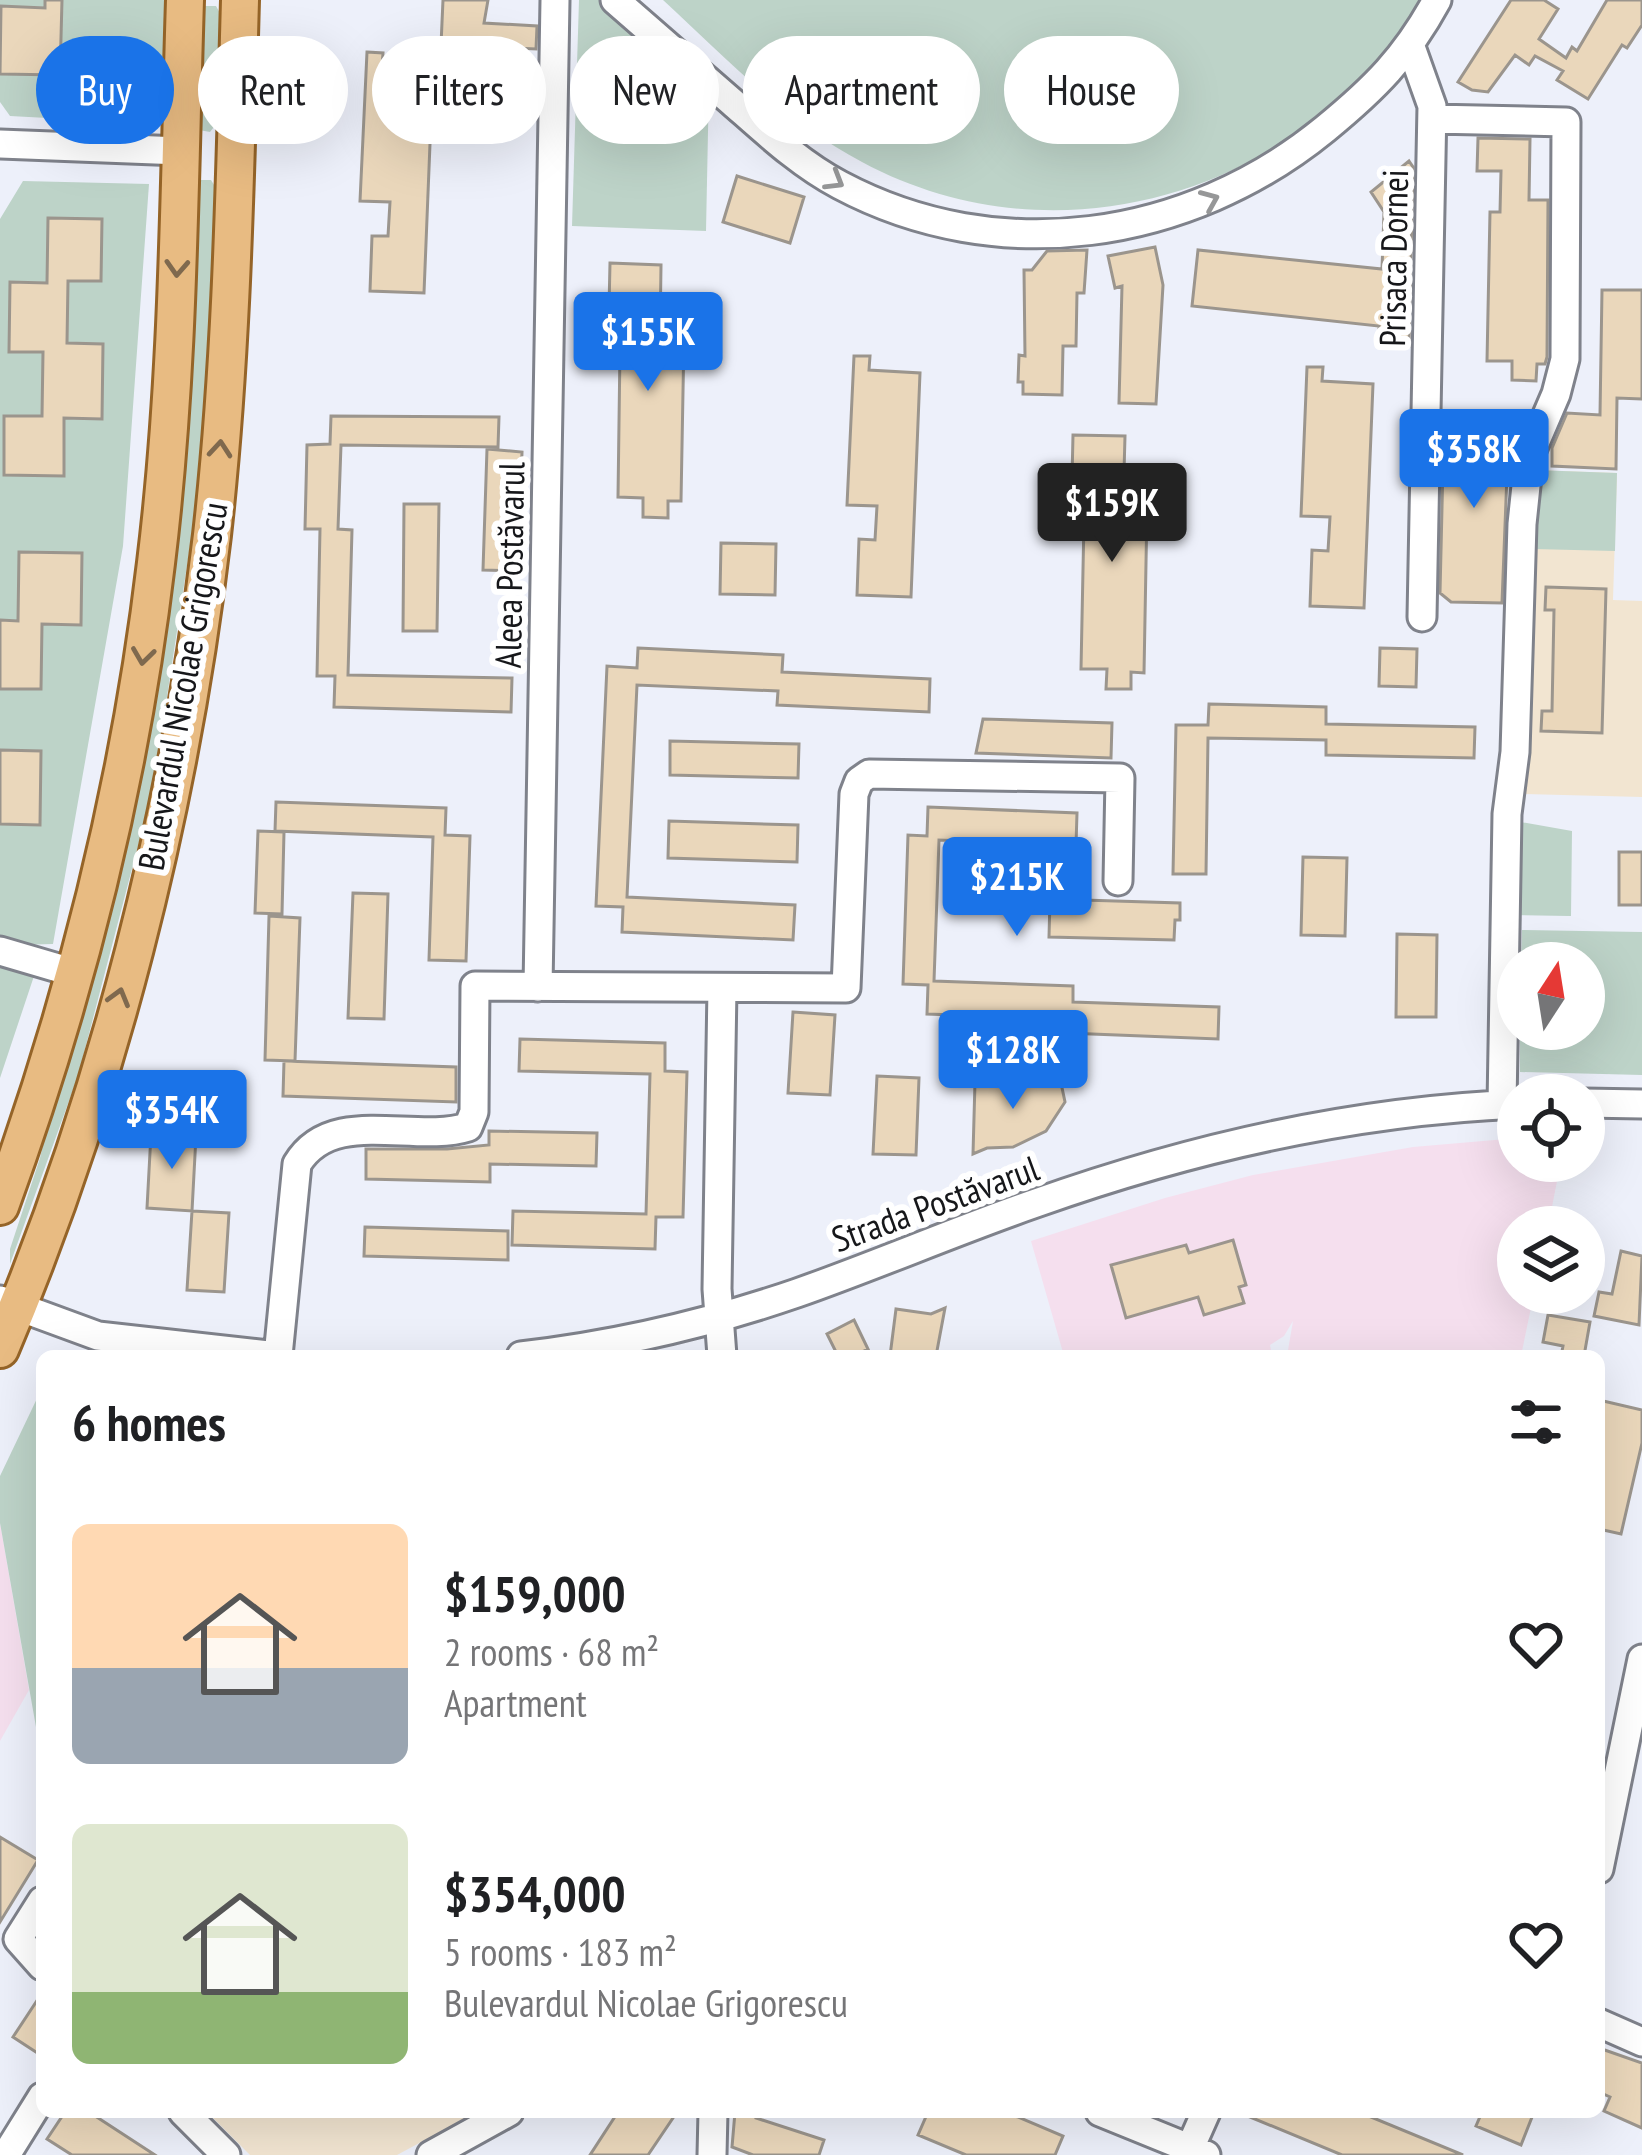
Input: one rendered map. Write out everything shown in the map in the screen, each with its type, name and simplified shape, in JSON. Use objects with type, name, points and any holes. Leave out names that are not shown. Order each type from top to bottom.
[{"type":"main road","name":"Bulevardul Nicolae Grigorescu","points":[[0,1206],[75,973],[120,789],[156,565],[173,354],[184,0]]},
{"type":"main road","name":"Bulevardul Nicolae Grigorescu","points":[[0,1349],[9,1304],[107,1040],[169,800],[212,535],[224,403],[240,0]]},
{"type":"main road","points":[[181,151],[235,152]]},
{"type":"street","name":"Aleea Postăvarul","points":[[538,987],[555,0]]},
{"type":"street","points":[[615,0],[755,123],[833,182],[904,213],[990,234],[1094,231],[1179,212],[1232,191],[1318,135],[1378,85],[1411,47],[1437,0]]},
{"type":"street","name":"Prisaca Dornei","points":[[1411,47],[1427,83],[1432,119],[1422,617]]},
{"type":"street","points":[[1432,119],[1566,122],[1565,359],[1556,394],[1528,457],[1522,524],[1516,752],[1507,814],[1510,1074]]},
{"type":"street","points":[[5,138],[181,151]]},
{"type":"street","points":[[279,1350],[297,1164],[304,1152],[326,1136],[468,1127],[473,1112],[475,986],[846,988],[854,794],[869,774],[1120,778],[1118,880]]},
{"type":"street","points":[[0,951],[75,973]]},
{"type":"street","points":[[722,988],[722,1350]]},
{"type":"street","points":[[1605,1103],[1642,1104]]},
{"type":"street","name":"Strada Postăvarul","points":[[560,1350],[626,1340],[802,1292],[1042,1201],[1185,1157],[1381,1116],[1497,1105]]},
{"type":"street","points":[[9,1304],[98,1336],[224,1350]]},
{"type":"street","points":[[1605,1840],[1642,1659]]},
{"type":"street","points":[[36,1910],[18,1939],[36,1959]]},
{"type":"street","points":[[1605,2026],[1642,2042]]},
{"type":"street","points":[[5,2155],[36,2106]]},
{"type":"street","points":[[189,2118],[226,2155]]},
{"type":"street","points":[[431,2155],[497,2118]]},
{"type":"street","points":[[712,2155],[713,2118]]},
{"type":"street","points":[[1114,2118],[1194,2153],[1204,2118]]},
{"type":"shaded area","points":[[1531,470],[1617,473],[1613,600],[1642,601],[1642,797],[1522,794]]},
{"type":"shaded area","points":[[1497,1140],[1497,1182],[1557,1182],[1552,1206],[1497,1206],[1497,1314],[1530,1314],[1522,1350],[1288,1350],[1293,1321],[1284,1336],[1270,1345],[1271,1350],[1062,1350],[1031,1241],[1253,1175],[1413,1147]]},
{"type":"shaded area","points":[[0,1523],[29,1690],[0,1741]]},
{"type":"shaded area","points":[[213,2118],[466,2118],[397,2155],[250,2155]]},
{"type":"green space","points":[[0,0],[170,0],[169,36],[36,36],[36,117],[10,116],[0,102]]},
{"type":"green space","points":[[579,0],[611,0],[654,36],[578,36]]},
{"type":"green space","points":[[663,0],[1421,0],[1385,54],[1333,106],[1274,148],[1210,180],[1142,201],[1072,210],[1001,207],[931,191],[831,144],[980,144],[980,36],[743,36],[743,75],[719,53],[719,36],[701,36]]},
{"type":"green space","points":[[204,6],[216,6],[221,15],[220,36],[198,36],[198,128],[195,122],[198,13]]},
{"type":"green space","points":[[575,144],[708,144],[706,231],[572,226]]},
{"type":"green space","points":[[201,180],[211,180],[216,188],[201,474],[153,788],[78,1076],[10,1264],[10,1249],[40,1158],[86,956],[193,187]]},
{"type":"green space","points":[[23,181],[149,184],[123,546],[53,944],[16,945],[0,940],[0,219]]},
{"type":"green space","points":[[1535,470],[1617,473],[1615,551],[1533,549]]},
{"type":"green space","points":[[1515,821],[1572,831],[1571,916],[1512,915]]},
{"type":"green space","points":[[1522,930],[1642,932],[1642,1075],[1520,1072],[1520,1050],[1605,1050],[1605,942],[1522,942]]},
{"type":"green space","points":[[0,959],[36,970],[0,1078]]},
{"type":"green space","points":[[36,1401],[36,1727],[0,1523],[0,1476]]},
{"type":"building","points":[[45,0],[62,0],[61,36],[36,36],[36,75],[0,74],[1,6],[45,8]]},
{"type":"building","points":[[443,0],[488,0],[484,23],[537,26],[537,36],[441,36]]},
{"type":"building","points":[[1511,0],[1544,0],[1558,9],[1539,39],[1566,58],[1572,47],[1577,51],[1607,0],[1642,0],[1642,25],[1627,48],[1622,45],[1588,99],[1557,80],[1563,71],[1535,56],[1529,65],[1515,55],[1488,92],[1472,90],[1458,82]]},
{"type":"building","points":[[367,52],[372,52],[372,144],[430,144],[424,293],[370,291],[372,236],[388,236],[390,202],[360,201]]},
{"type":"building","points":[[1478,138],[1530,139],[1529,200],[1548,200],[1547,357],[1545,364],[1537,364],[1536,381],[1512,380],[1512,361],[1487,361],[1490,212],[1500,212],[1501,171],[1477,171]]},
{"type":"building","points":[[1409,161],[1413,167],[1409,346],[1379,345],[1379,326],[1192,306],[1198,250],[1382,269],[1384,212],[1371,192]]},
{"type":"building","points":[[737,176],[804,197],[790,243],[723,222]]},
{"type":"building","points":[[48,218],[102,219],[101,281],[68,281],[67,343],[103,344],[102,419],[64,418],[64,476],[4,475],[4,416],[42,416],[43,352],[9,352],[10,282],[47,283]]},
{"type":"building","points":[[1155,247],[1163,285],[1156,404],[1119,403],[1122,286],[1115,288],[1108,256]]},
{"type":"building","points":[[1087,250],[1084,293],[1077,293],[1076,346],[1063,346],[1062,395],[1023,394],[1023,382],[1018,382],[1019,355],[1025,356],[1024,270],[1032,270],[1047,251]]},
{"type":"building","points":[[610,263],[661,265],[660,336],[684,337],[681,501],[668,501],[668,518],[643,517],[643,498],[618,497],[620,349],[631,349],[632,308],[609,308]]},
{"type":"building","points":[[1602,290],[1642,290],[1642,399],[1617,398],[1616,469],[1552,466],[1552,448],[1567,413],[1600,415]]},
{"type":"building","points":[[854,356],[870,356],[869,370],[920,373],[911,597],[857,595],[859,539],[875,540],[877,506],[847,505]]},
{"type":"building","points":[[1307,367],[1323,367],[1322,381],[1373,384],[1364,608],[1310,606],[1312,550],[1328,551],[1330,517],[1301,516]]},
{"type":"building","points":[[331,416],[499,417],[498,447],[341,445],[338,529],[352,530],[348,675],[512,678],[511,712],[334,707],[335,676],[317,676],[320,529],[305,529],[307,445],[330,444]]},
{"type":"building","points":[[1444,422],[1509,423],[1502,603],[1451,602],[1440,593]]},
{"type":"building","points":[[1073,435],[1125,436],[1123,508],[1147,508],[1144,673],[1131,672],[1131,689],[1106,689],[1107,669],[1081,669],[1084,520],[1095,520],[1095,480],[1072,479]]},
{"type":"building","points":[[487,449],[522,452],[518,571],[483,570]]},
{"type":"building","points":[[404,504],[439,504],[437,631],[403,631]]},
{"type":"building","points":[[721,543],[776,544],[775,595],[720,594]]},
{"type":"building","points":[[19,552],[82,553],[81,625],[42,624],[41,689],[0,689],[0,620],[18,621]]},
{"type":"building","points":[[1546,587],[1606,589],[1602,733],[1541,731],[1542,711],[1552,711],[1554,610],[1545,610]]},
{"type":"building","points":[[638,648],[783,655],[782,672],[930,679],[929,712],[777,705],[778,691],[637,685],[627,897],[795,905],[793,940],[622,932],[623,907],[596,906],[607,666],[637,668]]},
{"type":"building","points":[[1380,648],[1417,649],[1416,687],[1379,686]]},
{"type":"building","points":[[1209,704],[1326,707],[1326,724],[1475,727],[1474,758],[1326,755],[1326,740],[1208,738],[1206,874],[1173,874],[1176,725],[1208,725]]},
{"type":"building","points":[[983,719],[1112,723],[1111,758],[976,753]]},
{"type":"building","points":[[670,741],[799,744],[798,778],[670,775]]},
{"type":"building","points":[[0,750],[41,751],[40,825],[0,824]]},
{"type":"building","points":[[276,802],[446,808],[445,835],[470,836],[466,961],[429,960],[433,837],[275,831]]},
{"type":"building","points":[[928,807],[1077,813],[1076,845],[939,840],[934,981],[1073,986],[1073,1002],[1219,1007],[1218,1039],[1067,1033],[1068,1019],[927,1014],[928,985],[903,984],[908,835],[927,836]]},
{"type":"building","points":[[669,821],[798,825],[797,862],[668,858]]},
{"type":"building","points":[[258,831],[284,832],[282,914],[255,913]]},
{"type":"building","points":[[1619,852],[1642,852],[1642,905],[1619,905]]},
{"type":"building","points":[[1303,857],[1347,858],[1345,936],[1301,935]]},
{"type":"building","points":[[353,893],[388,894],[384,1019],[348,1018]]},
{"type":"building","points":[[1050,899],[1180,903],[1180,920],[1175,920],[1174,940],[1049,937]]},
{"type":"building","points":[[269,916],[300,918],[295,1061],[265,1060]]},
{"type":"building","points":[[1397,934],[1437,935],[1436,1017],[1396,1017]]},
{"type":"building","points":[[793,1012],[835,1015],[830,1095],[788,1093]]},
{"type":"building","points":[[520,1039],[665,1043],[665,1071],[687,1072],[683,1217],[656,1217],[655,1249],[512,1245],[513,1211],[646,1214],[650,1074],[519,1071]]},
{"type":"building","points":[[284,1061],[456,1067],[456,1102],[283,1096]]},
{"type":"building","points":[[877,1076],[919,1078],[916,1155],[873,1154]]},
{"type":"building","points":[[975,1082],[1061,1083],[1065,1102],[1046,1131],[1013,1147],[973,1154]]},
{"type":"building","points":[[489,1131],[597,1133],[596,1166],[490,1164],[490,1182],[366,1179],[366,1149],[489,1145]]},
{"type":"building","points":[[151,1134],[196,1136],[192,1211],[147,1208]]},
{"type":"building","points":[[192,1211],[229,1213],[224,1292],[187,1290]]},
{"type":"building","points":[[365,1227],[508,1231],[508,1260],[364,1256]]},
{"type":"building","points":[[1233,1240],[1246,1285],[1239,1287],[1244,1303],[1204,1315],[1198,1297],[1126,1318],[1111,1265],[1186,1245],[1189,1253]]},
{"type":"building","points":[[1621,1251],[1642,1256],[1639,1325],[1594,1316],[1605,1314],[1605,1293],[1612,1294]]},
{"type":"building","points":[[945,1308],[937,1350],[891,1350],[896,1309],[931,1314]]},
{"type":"building","points":[[1548,1315],[1590,1322],[1585,1350],[1562,1350],[1563,1346],[1543,1342]]},
{"type":"building","points":[[854,1320],[868,1349],[835,1350],[827,1334]]},
{"type":"building","points":[[1605,1401],[1642,1410],[1642,1443],[1621,1534],[1605,1530]]},
{"type":"building","points":[[0,1837],[36,1859],[36,1863],[0,1922]]},
{"type":"building","points":[[36,2002],[36,2052],[13,2037]]},
{"type":"building","points":[[1605,2050],[1642,2063],[1642,2128],[1605,2111],[1610,2097],[1605,2095]]},
{"type":"building","points":[[61,2118],[98,2118],[155,2155],[72,2155],[47,2139]]},
{"type":"building","points":[[614,2118],[673,2118],[648,2155],[590,2155]]},
{"type":"building","points":[[734,2118],[756,2118],[824,2140],[819,2155],[753,2155],[732,2147]]},
{"type":"building","points":[[925,2118],[1020,2118],[1063,2136],[1055,2155],[966,2155],[918,2135]]},
{"type":"building","points":[[1253,2118],[1374,2118],[1463,2155],[1342,2155]]},
{"type":"building","points":[[1479,2118],[1532,2118],[1521,2145],[1476,2126]]}]
